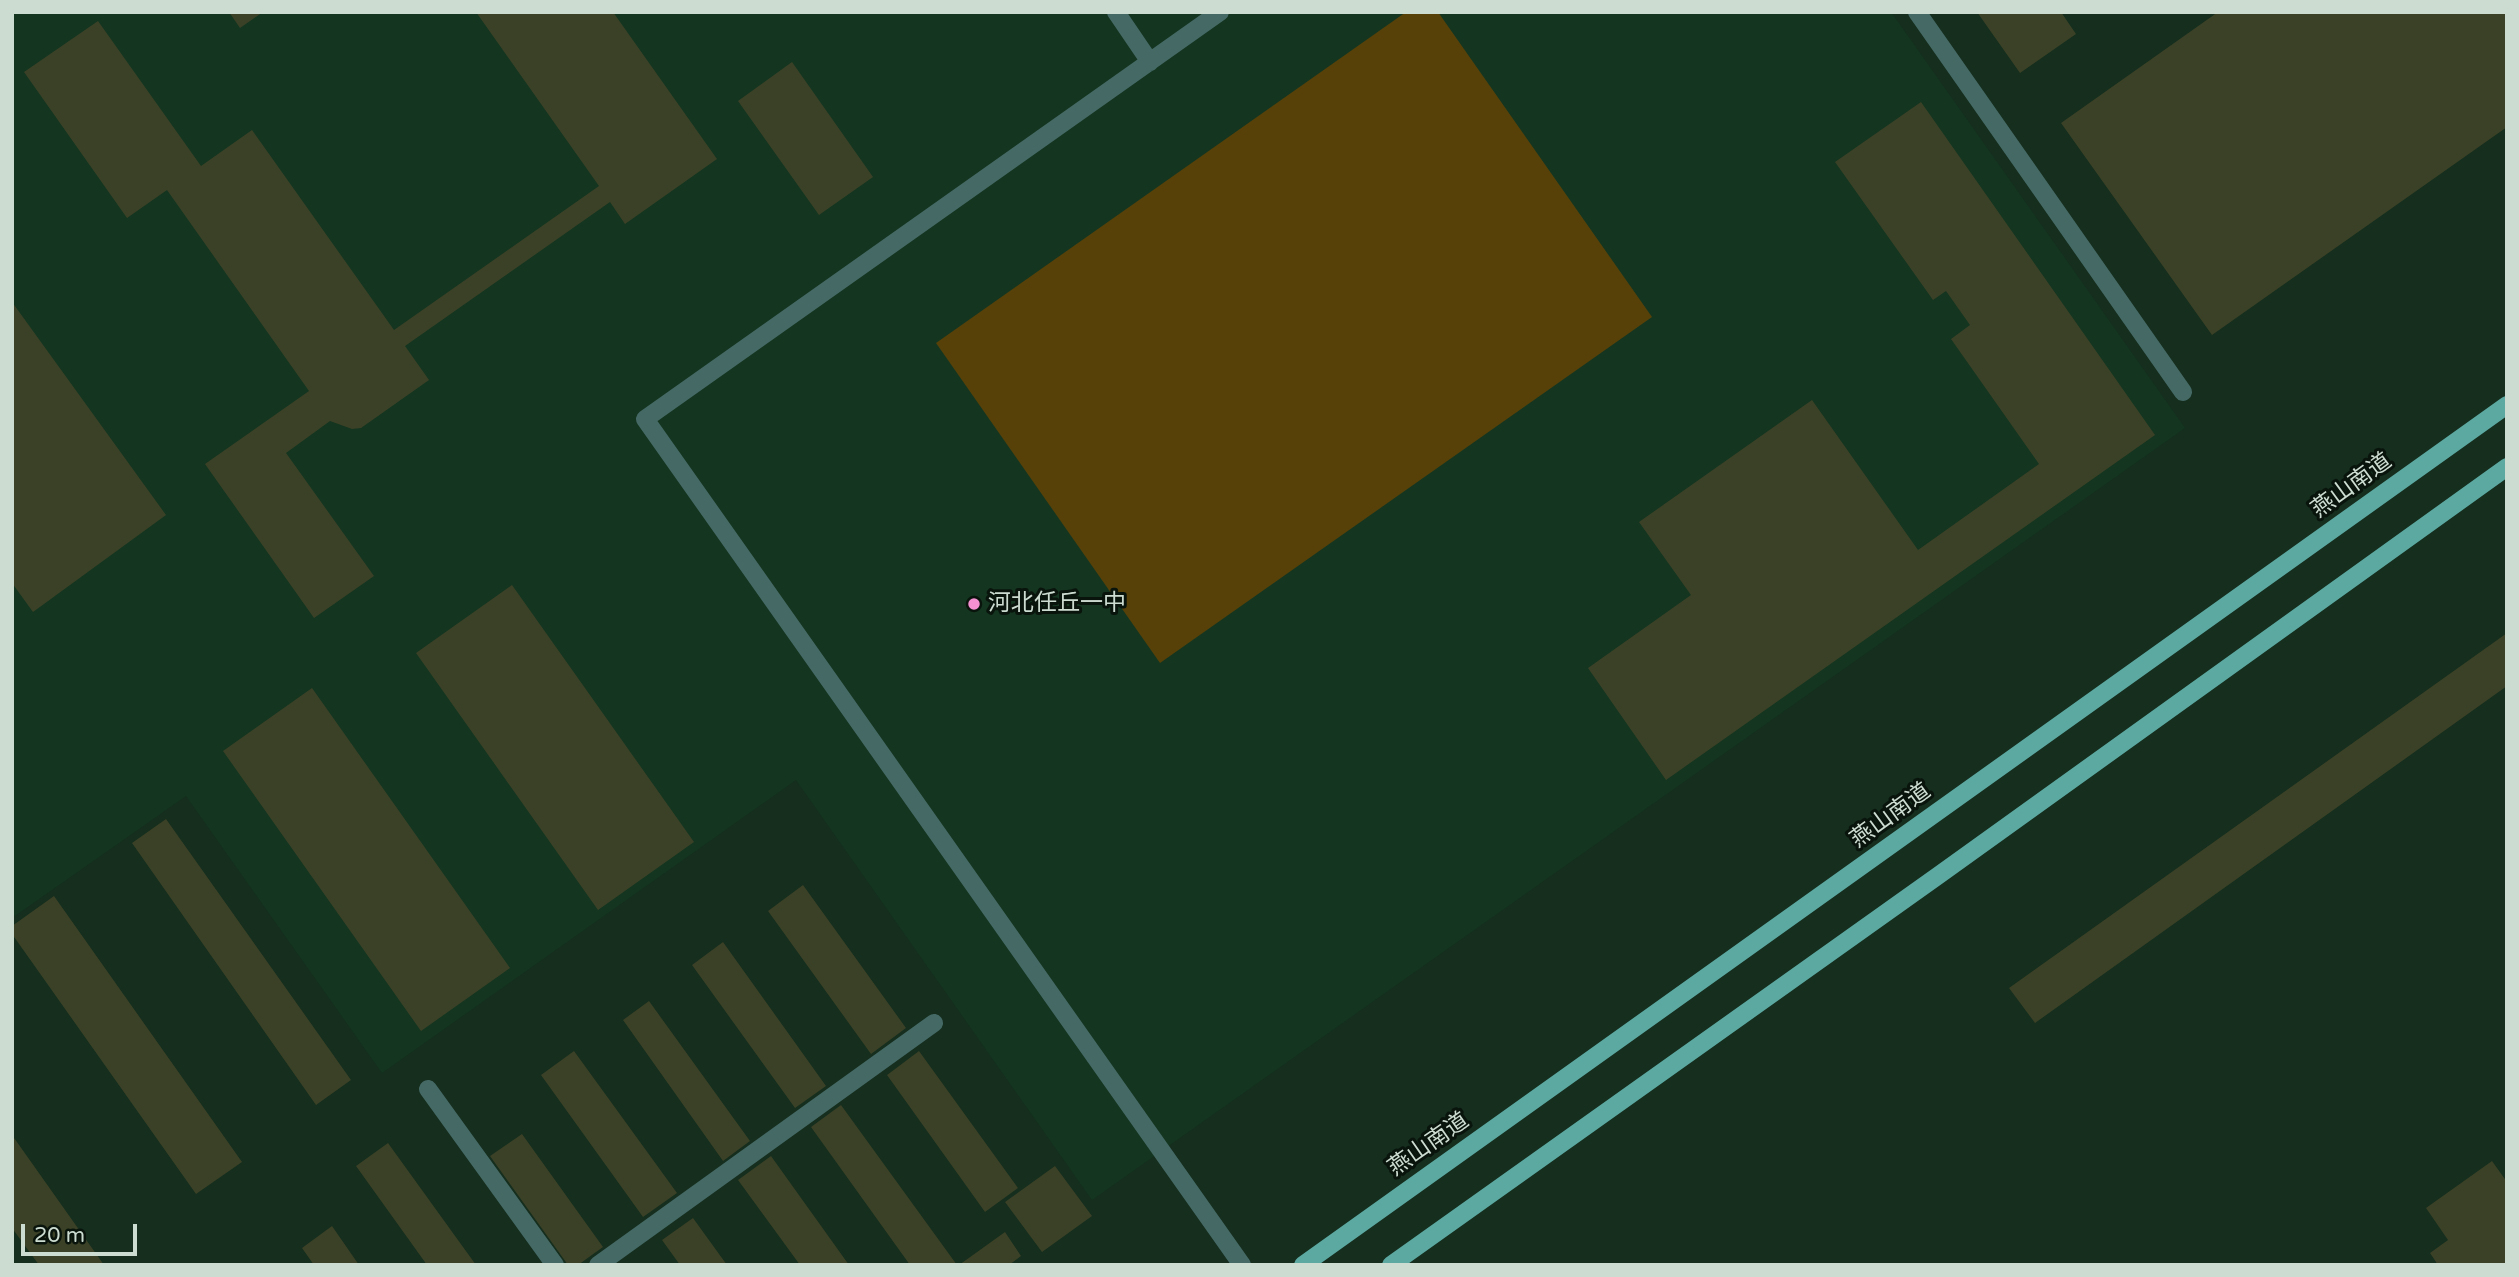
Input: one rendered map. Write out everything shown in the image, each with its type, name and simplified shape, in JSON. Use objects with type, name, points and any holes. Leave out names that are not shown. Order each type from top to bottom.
[{"type":"main road","name":"燕山南道","points":[[1303,1265],[2507,405]]},
{"type":"main road","points":[[1391,1265],[2507,467]]},
{"type":"lane","points":[[1116,12],[1150,62]]},
{"type":"lane","points":[[1220,12],[645,419],[1242,1265]]},
{"type":"lane","points":[[1917,12],[2183,392]]},
{"type":"lane","points":[[598,1265],[934,1023]]},
{"type":"lane","points":[[428,1089],[555,1265]]},
{"type":"shaded area","name":"河北任丘一中","points":[[12,12],[1891,12],[2185,428],[1092,1200],[796,780],[382,1073],[186,796],[12,918]]},
{"type":"shaded area","points":[[1406,12],[1438,12],[1652,317],[1160,663],[936,343]]},
{"type":"building","points":[[229,12],[263,12],[240,28]]},
{"type":"building","points":[[476,12],[613,12],[717,159],[625,224],[610,202],[405,346],[429,380],[361,428],[352,429],[330,421],[286,453],[374,576],[314,618],[205,464],[309,391],[167,190],[127,218],[24,72],[98,21],[201,166],[252,130],[394,330],[599,186]]},
{"type":"building","points":[[1977,12],[2061,12],[2076,34],[2020,73]]},
{"type":"building","points":[[2218,12],[2507,12],[2507,127],[2212,335],[2061,123]]},
{"type":"building","points":[[792,62],[873,177],[819,215],[738,101]]},
{"type":"building","points":[[1921,102],[2155,435],[1666,780],[1588,668],[1691,595],[1639,522],[1812,400],[1918,550],[2039,464],[1951,339],[1970,325],[1946,291],[1933,300],[1835,162]]},
{"type":"building","points":[[12,302],[166,515],[33,612],[12,583]]},
{"type":"building","points":[[512,585],[694,842],[598,910],[416,653]]},
{"type":"building","points":[[2507,633],[2507,686],[2035,1023],[2009,988]]},
{"type":"building","points":[[312,688],[510,968],[421,1031],[223,751]]},
{"type":"building","points":[[166,819],[351,1080],[316,1105],[132,843]]},
{"type":"building","points":[[803,885],[906,1028],[871,1054],[768,911]]},
{"type":"building","points":[[54,896],[242,1162],[196,1194],[12,934],[12,926]]},
{"type":"building","points":[[723,942],[826,1086],[795,1108],[692,965]]},
{"type":"building","points":[[649,1001],[750,1141],[723,1161],[623,1020]]},
{"type":"building","points":[[574,1051],[677,1193],[643,1217],[541,1075]]},
{"type":"building","points":[[919,1051],[1018,1188],[985,1212],[887,1075]]},
{"type":"building","points":[[841,1105],[957,1265],[910,1265],[811,1127]]},
{"type":"building","points":[[522,1134],[603,1247],[578,1265],[568,1265],[490,1156]]},
{"type":"building","points":[[12,1135],[104,1265],[39,1265],[12,1228]]},
{"type":"building","points":[[388,1143],[476,1265],[427,1265],[356,1166]]},
{"type":"building","points":[[771,1156],[849,1265],[800,1265],[738,1180]]},
{"type":"building","points":[[2492,1161],[2507,1182],[2507,1265],[2438,1265],[2430,1253],[2448,1240],[2426,1208]]},
{"type":"building","points":[[1055,1166],[1092,1216],[1042,1252],[1005,1202]]},
{"type":"building","points":[[693,1218],[727,1265],[680,1265],[662,1240]]},
{"type":"building","points":[[332,1226],[359,1265],[314,1265],[302,1248]]},
{"type":"building","points":[[1005,1232],[1021,1256],[1009,1265],[959,1265]]},
{"type":"place","name":"河北任丘一中","points":[[974,604]]}]
